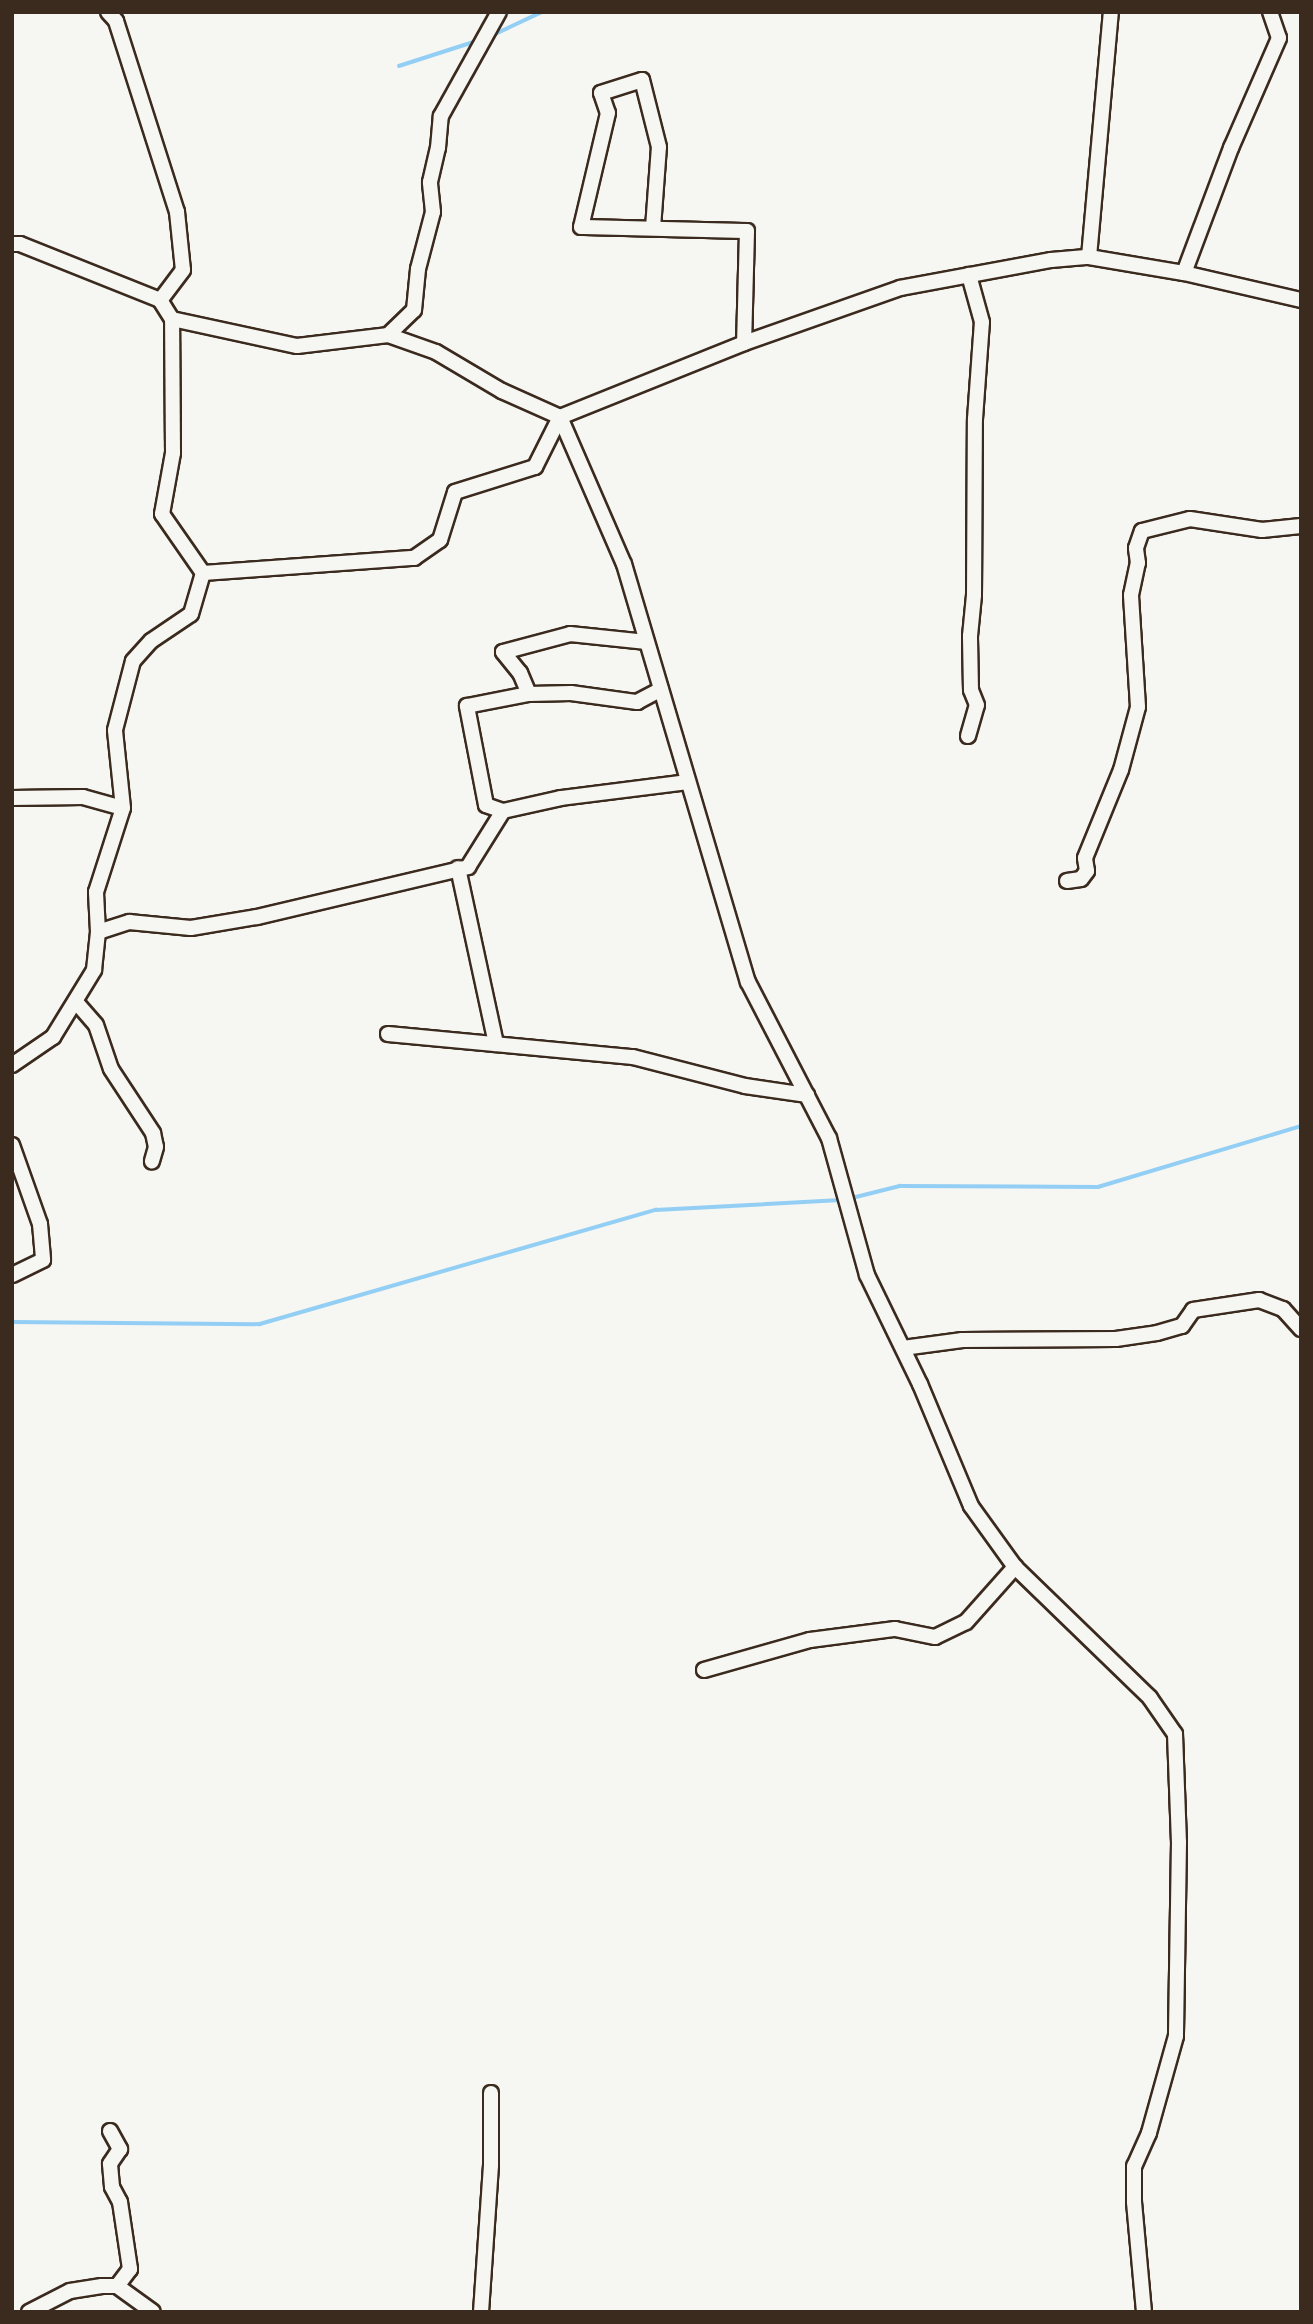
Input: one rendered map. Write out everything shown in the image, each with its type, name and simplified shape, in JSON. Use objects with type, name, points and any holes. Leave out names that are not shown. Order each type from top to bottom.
[{"type":"street","points":[[108,12],[116,21],[142,111],[177,212],[183,271],[160,300]]},
{"type":"street","points":[[388,335],[414,310],[418,269],[433,212],[430,182],[438,148],[441,116],[499,12]]},
{"type":"street","points":[[1089,257],[1111,12]]},
{"type":"street","points":[[1184,273],[1231,148],[1279,38],[1270,12]]},
{"type":"street","points":[[653,228],[659,147],[657,129],[642,80],[601,93],[608,114],[581,227],[747,231],[744,344]]},
{"type":"street","points":[[12,244],[20,244],[160,300],[172,319],[173,453],[162,514],[203,573]]},
{"type":"street","points":[[203,573],[414,558],[440,540],[456,492],[534,467],[560,417],[744,344],[900,288],[1051,260],[1089,257],[1184,273],[1301,300]]},
{"type":"street","points":[[968,736],[977,705],[971,690],[970,636],[974,596],[975,419],[982,322],[969,275]]},
{"type":"street","points":[[172,319],[297,346],[388,335],[436,352],[502,391],[560,417],[624,564],[748,982],[829,1138],[867,1275],[903,1348],[971,1506],[1015,1567],[1150,1698],[1175,1734],[1179,1842],[1177,2036],[1149,2133],[1134,2166],[1134,2202],[1144,2312]]},
{"type":"street","points":[[1067,881],[1081,879],[1087,871],[1085,858],[1121,770],[1138,706],[1131,595],[1138,563],[1136,548],[1142,531],[1190,519],[1262,530],[1301,526]]},
{"type":"street","points":[[12,1065],[53,1037],[94,970],[99,932],[96,892],[123,808],[115,730],[133,660],[151,641],[191,614],[203,573]]},
{"type":"street","points":[[529,694],[520,673],[503,652],[570,634],[647,642]]},
{"type":"street","points":[[661,690],[637,702],[571,693],[529,694],[467,706],[486,805],[503,811],[561,798],[687,782]]},
{"type":"street","points":[[12,798],[83,797],[123,808]]},
{"type":"street","points":[[99,932],[129,922],[191,928],[257,917],[468,867],[503,811]]},
{"type":"street","points":[[458,868],[496,1044]]},
{"type":"street","points":[[76,1002],[96,1025],[111,1069],[153,1133],[156,1147],[152,1161]]},
{"type":"street","points":[[388,1034],[633,1057],[745,1086],[807,1095]]},
{"type":"street","points":[[12,1145],[40,1224],[43,1260],[12,1275]]},
{"type":"street","points":[[903,1348],[962,1340],[1116,1339],[1157,1334],[1182,1326],[1193,1310],[1259,1300],[1283,1309],[1301,1329]]},
{"type":"street","points":[[704,1670],[810,1640],[895,1629],[935,1637],[965,1622],[1015,1567]]},
{"type":"street","points":[[481,2312],[491,2165],[491,2093]]},
{"type":"street","points":[[110,2131],[120,2149],[110,2164],[112,2187],[120,2202],[130,2269],[117,2286]]},
{"type":"street","points":[[29,2312],[70,2291],[117,2286],[153,2312]]},
{"type":"waterway","points":[[491,36],[542,12]]},
{"type":"waterway","points":[[399,66],[477,41]]},
{"type":"waterway","points":[[848,1199],[900,1186],[1098,1187],[1301,1126]]},
{"type":"waterway","points":[[12,1322],[260,1324],[656,1210],[841,1200]]}]
